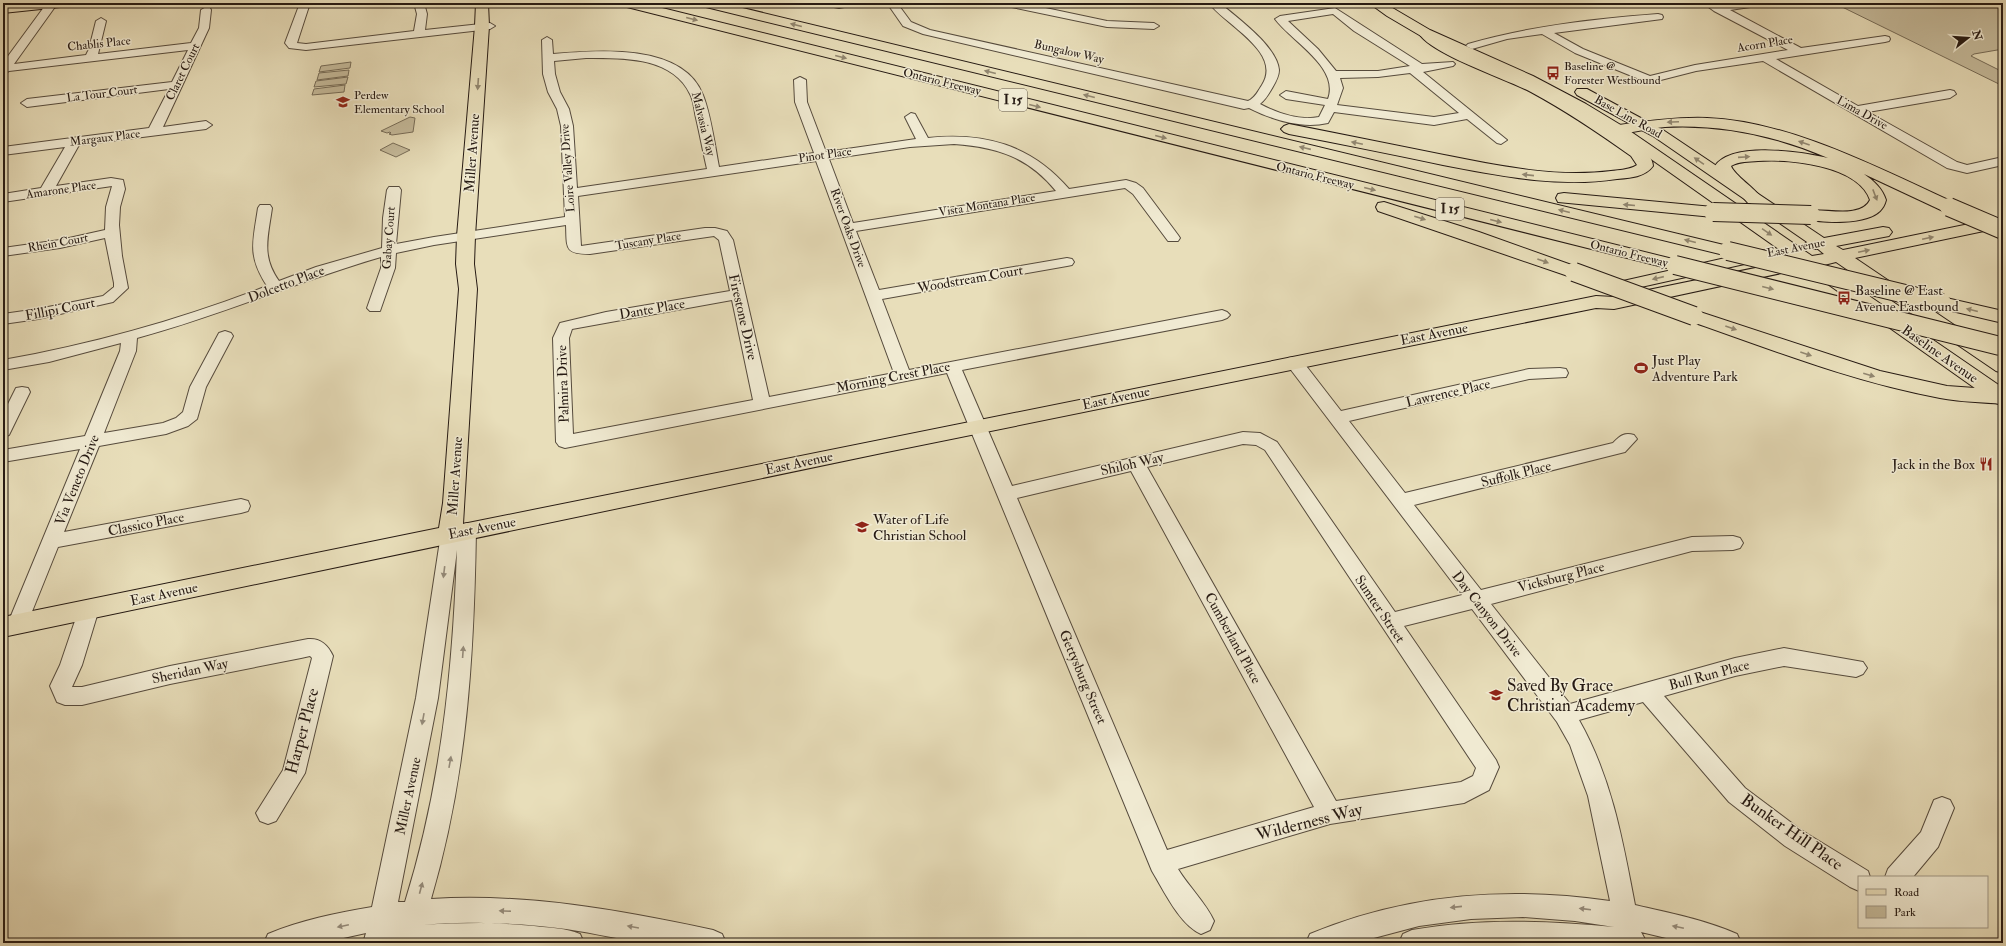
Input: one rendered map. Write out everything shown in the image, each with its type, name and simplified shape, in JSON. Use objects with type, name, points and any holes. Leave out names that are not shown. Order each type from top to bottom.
[{"type":"main road","points":[[3,9],[56,3]]},
{"type":"main road","name":"Miller Avenue","points":[[482,3],[486,26]]},
{"type":"main road","name":"Miller Avenue","points":[[459,532],[454,502],[468,289],[465,264],[474,235],[486,26],[491,3]]},
{"type":"main road","name":"Ontario Freeway","points":[[626,3],[2001,346]]},
{"type":"main road","name":"Ontario Freeway","points":[[706,3],[2003,317]]},
{"type":"main road","name":"Base Line Road","points":[[1375,3],[1427,35],[1532,81],[1594,114],[1800,255]]},
{"type":"main road","name":"Base Line Road","points":[[1391,3],[1430,27],[1580,91],[1643,124],[1829,249]]},
{"type":"main road","points":[[1122,104],[1176,110],[1283,128],[1522,174],[1562,177],[1603,176],[1634,172],[1645,166],[1645,162],[1637,153],[1558,101],[1521,82],[1442,47],[1427,35]]},
{"type":"main road","points":[[1619,130],[1643,124],[1708,121],[1767,132],[1809,145],[2003,230]]},
{"type":"main road","points":[[1224,153],[1254,168],[1417,217],[1694,316],[1884,379],[1940,392],[1985,397],[2002,397]]},
{"type":"main road","points":[[1356,160],[1388,162],[1557,197],[1635,206],[1713,212],[1859,215],[1874,208],[1878,200],[1874,190],[1852,173],[1810,158],[1770,156],[1732,159],[1726,161],[1723,166],[1724,170],[1754,199]]},
{"type":"main road","name":"East Avenue","points":[[1596,302],[1605,291],[1800,255],[2003,210]]},
{"type":"main road","name":"East Avenue","points":[[1829,249],[2003,222]]},
{"type":"main road","name":"Baseline Avenue","points":[[1829,249],[2003,367]]},
{"type":"main road","name":"East Avenue","points":[[10,625],[1294,362],[1596,302],[1614,303],[1663,293],[1800,255]]},
{"type":"main road","name":"Baseline Avenue","points":[[1800,255],[2002,397]]},
{"type":"street","points":[[4,69],[56,3]]},
{"type":"street","points":[[305,3],[291,43],[293,46],[306,47],[486,26]]},
{"type":"street","points":[[419,3],[422,14],[419,34]]},
{"type":"street","points":[[830,4],[851,3]]},
{"type":"street","name":"Bungalow Way","points":[[892,3],[907,24],[927,32],[1244,105],[1252,105],[1267,113],[1316,123],[1324,120],[1330,106]]},
{"type":"street","points":[[1007,3],[1107,24],[1154,26]]},
{"type":"street","points":[[1053,13],[1063,3]]},
{"type":"street","points":[[1214,3],[1258,44],[1268,56],[1273,75],[1258,102],[1252,105]]},
{"type":"street","points":[[1304,3],[1317,14]]},
{"type":"street","points":[[1708,3],[1799,52]]},
{"type":"street","points":[[1718,8],[1757,3]]},
{"type":"street","name":"Claret Court","points":[[154,132],[204,28],[206,10]]},
{"type":"street","points":[[1330,106],[1337,86],[1333,75],[1308,43],[1280,19],[1335,11],[1358,29],[1418,69],[1469,115],[1501,140]]},
{"type":"street","points":[[1472,46],[1499,37],[1542,30],[1658,17]]},
{"type":"street","points":[[90,58],[95,49],[101,21]]},
{"type":"street","name":"Acorn Place","points":[[1542,30],[1574,48],[1649,80],[1695,68],[1886,39]]},
{"type":"street","name":"Loire Valley Drive","points":[[547,40],[549,74],[552,86],[563,109],[567,126],[573,244],[577,250]]},
{"type":"street","name":"Chablis Place","points":[[4,69],[195,46]]},
{"type":"street","name":"Malvasia Way","points":[[548,58],[589,54],[628,56],[663,64],[682,75],[692,84],[697,95],[714,172]]},
{"type":"street","name":"Lima Drive","points":[[1764,57],[1946,162],[1960,168],[1972,168],[2002,162]]},
{"type":"street","points":[[1333,75],[1378,74],[1449,64]]},
{"type":"street","name":"River Oaks Drive","points":[[800,80],[801,102],[903,376]]},
{"type":"street","name":"La Tour Court","points":[[27,103],[176,85]]},
{"type":"street","points":[[1857,110],[1950,94]]},
{"type":"street","points":[[1286,95],[1361,113],[1434,120],[1469,115]]},
{"type":"street","points":[[911,117],[924,141]]},
{"type":"street","name":"Margaux Place","points":[[3,151],[206,125]]},
{"type":"street","name":"Pinot Place","points":[[571,193],[924,141],[973,142],[1015,152],[1043,167],[1051,174],[1065,193]]},
{"type":"street","points":[[45,193],[74,142]]},
{"type":"street","name":"Amarone Place","points":[[3,198],[45,193],[111,182],[118,183],[119,188],[112,207],[113,232]]},
{"type":"street","name":"Vista Montana Place","points":[[848,228],[1126,184],[1138,191],[1173,238]]},
{"type":"street","name":"Gabay Court","points":[[375,308],[387,274],[390,250],[390,218],[394,190]]},
{"type":"street","points":[[265,208],[259,257],[264,271],[276,288]]},
{"type":"street","name":"Dolcetto Place","points":[[3,365],[49,357],[176,323],[340,264],[390,250],[572,220]]},
{"type":"street","name":"Rhein Court","points":[[3,252],[60,244],[113,232]]},
{"type":"street","name":"Fillipi Court","points":[[4,320],[108,299],[121,288],[122,284],[113,232]]},
{"type":"street","name":"Tuscany Place","points":[[577,250],[590,250],[705,232],[719,232]]},
{"type":"street","name":"Firestone Drive","points":[[719,232],[725,237],[762,404]]},
{"type":"street","name":"Woodstream Court","points":[[873,296],[1067,262]]},
{"type":"street","name":"Dante Place","points":[[566,326],[600,318],[738,294]]},
{"type":"street","name":"Morning Crest Place","points":[[564,442],[1222,315]]},
{"type":"street","name":"Palmira Drive","points":[[564,442],[561,338],[566,326]]},
{"type":"street","name":"Via Veneto Drive","points":[[10,625],[52,542],[128,351],[129,336]]},
{"type":"street","points":[[3,456],[166,428],[187,419],[193,411],[202,378],[225,336]]},
{"type":"street","name":"Day Canyon Drive","points":[[1294,362],[1565,715],[1584,750],[1592,770],[1605,815],[1624,915],[1631,943]]},
{"type":"street","name":"Gettysburg Street","points":[[952,366],[1161,863],[1180,895],[1200,921]]},
{"type":"street","name":"Lawrence Place","points":[[1337,418],[1529,374],[1560,373]]},
{"type":"street","points":[[3,431],[22,392]]},
{"type":"street","name":"Shiloh Way","points":[[1005,494],[1243,438],[1260,439]]},
{"type":"street","name":"Sumter Street","points":[[1260,439],[1272,446],[1488,767],[1481,783]]},
{"type":"street","name":"Suffolk Place","points":[[1401,502],[1619,448],[1628,439]]},
{"type":"street","name":"Cumberland Place","points":[[1136,463],[1330,813]]},
{"type":"street","name":"Classico Place","points":[[52,542],[241,506]]},
{"type":"street","name":"Miller Avenue","points":[[396,941],[414,913],[441,814],[455,735],[465,616],[459,532]]},
{"type":"street","name":"Miller Avenue","points":[[376,943],[414,776],[433,662],[445,559],[459,532]]},
{"type":"street","name":"Vicksburg Place","points":[[1389,622],[1692,544],[1734,543]]},
{"type":"street","name":"Sheridan Way","points":[[89,609],[70,665],[61,686],[65,696],[82,696],[217,665],[273,655],[300,648],[315,647]]},
{"type":"street","name":"Harper Place","points":[[268,813],[294,773],[316,679],[323,656],[315,647]]},
{"type":"street","name":"Bull Run Place","points":[[1565,715],[1735,666],[1784,657],[1856,668]]},
{"type":"street","name":"Bunker Hill Place","points":[[1647,692],[1737,795],[1793,838],[1858,878]]},
{"type":"street","name":"Wilderness Way","points":[[1161,863],[1330,813],[1464,792],[1481,783]]},
{"type":"street","points":[[1898,876],[1930,839],[1942,808]]},
{"type":"street","points":[[1318,943],[1374,923],[1393,918],[1467,906],[1522,904],[1560,906],[1624,915],[1687,929],[1728,943]]},
{"type":"street","points":[[277,943],[308,934],[382,918],[414,913],[494,910],[580,917],[713,943]]},
{"type":"street","points":[[1412,943],[1444,937],[1494,933],[1570,935],[1631,943]]},
{"type":"street","points":[[396,941],[482,937],[526,938],[571,943]]},
{"type":"green space","points":[[1834,3],[2003,3],[2003,49],[1974,54],[1971,56],[2003,72],[2003,86]]},
{"type":"green space","points":[[351,62],[350,68],[319,72],[321,66]]},
{"type":"green space","points":[[349,70],[348,76],[317,80],[319,73]]},
{"type":"green space","points":[[348,77],[346,84],[314,87],[316,81]]},
{"type":"green space","points":[[345,85],[344,92],[312,95],[314,89]]},
{"type":"green space","points":[[410,117],[415,118],[413,132],[392,135],[389,134],[391,133],[390,132],[387,133],[381,131]]},
{"type":"green space","points":[[393,143],[410,150],[396,157],[380,150]]},
{"type":"place","name":"Baseline @ Forester Westbound","points":[[1553,73]]},
{"type":"place","name":"Perdew Elementary School","points":[[343,102]]},
{"type":"place","name":"Baseline @ East Avenue Eastbound","points":[[1844,298]]},
{"type":"place","name":"Just Play Adventure Park","points":[[1641,368]]},
{"type":"place","name":"Jack in the Box","points":[[1986,464]]},
{"type":"place","name":"Water of Life Christian School","points":[[862,527]]},
{"type":"place","name":"Saved By Grace Christian Academy","points":[[1496,695]]}]
